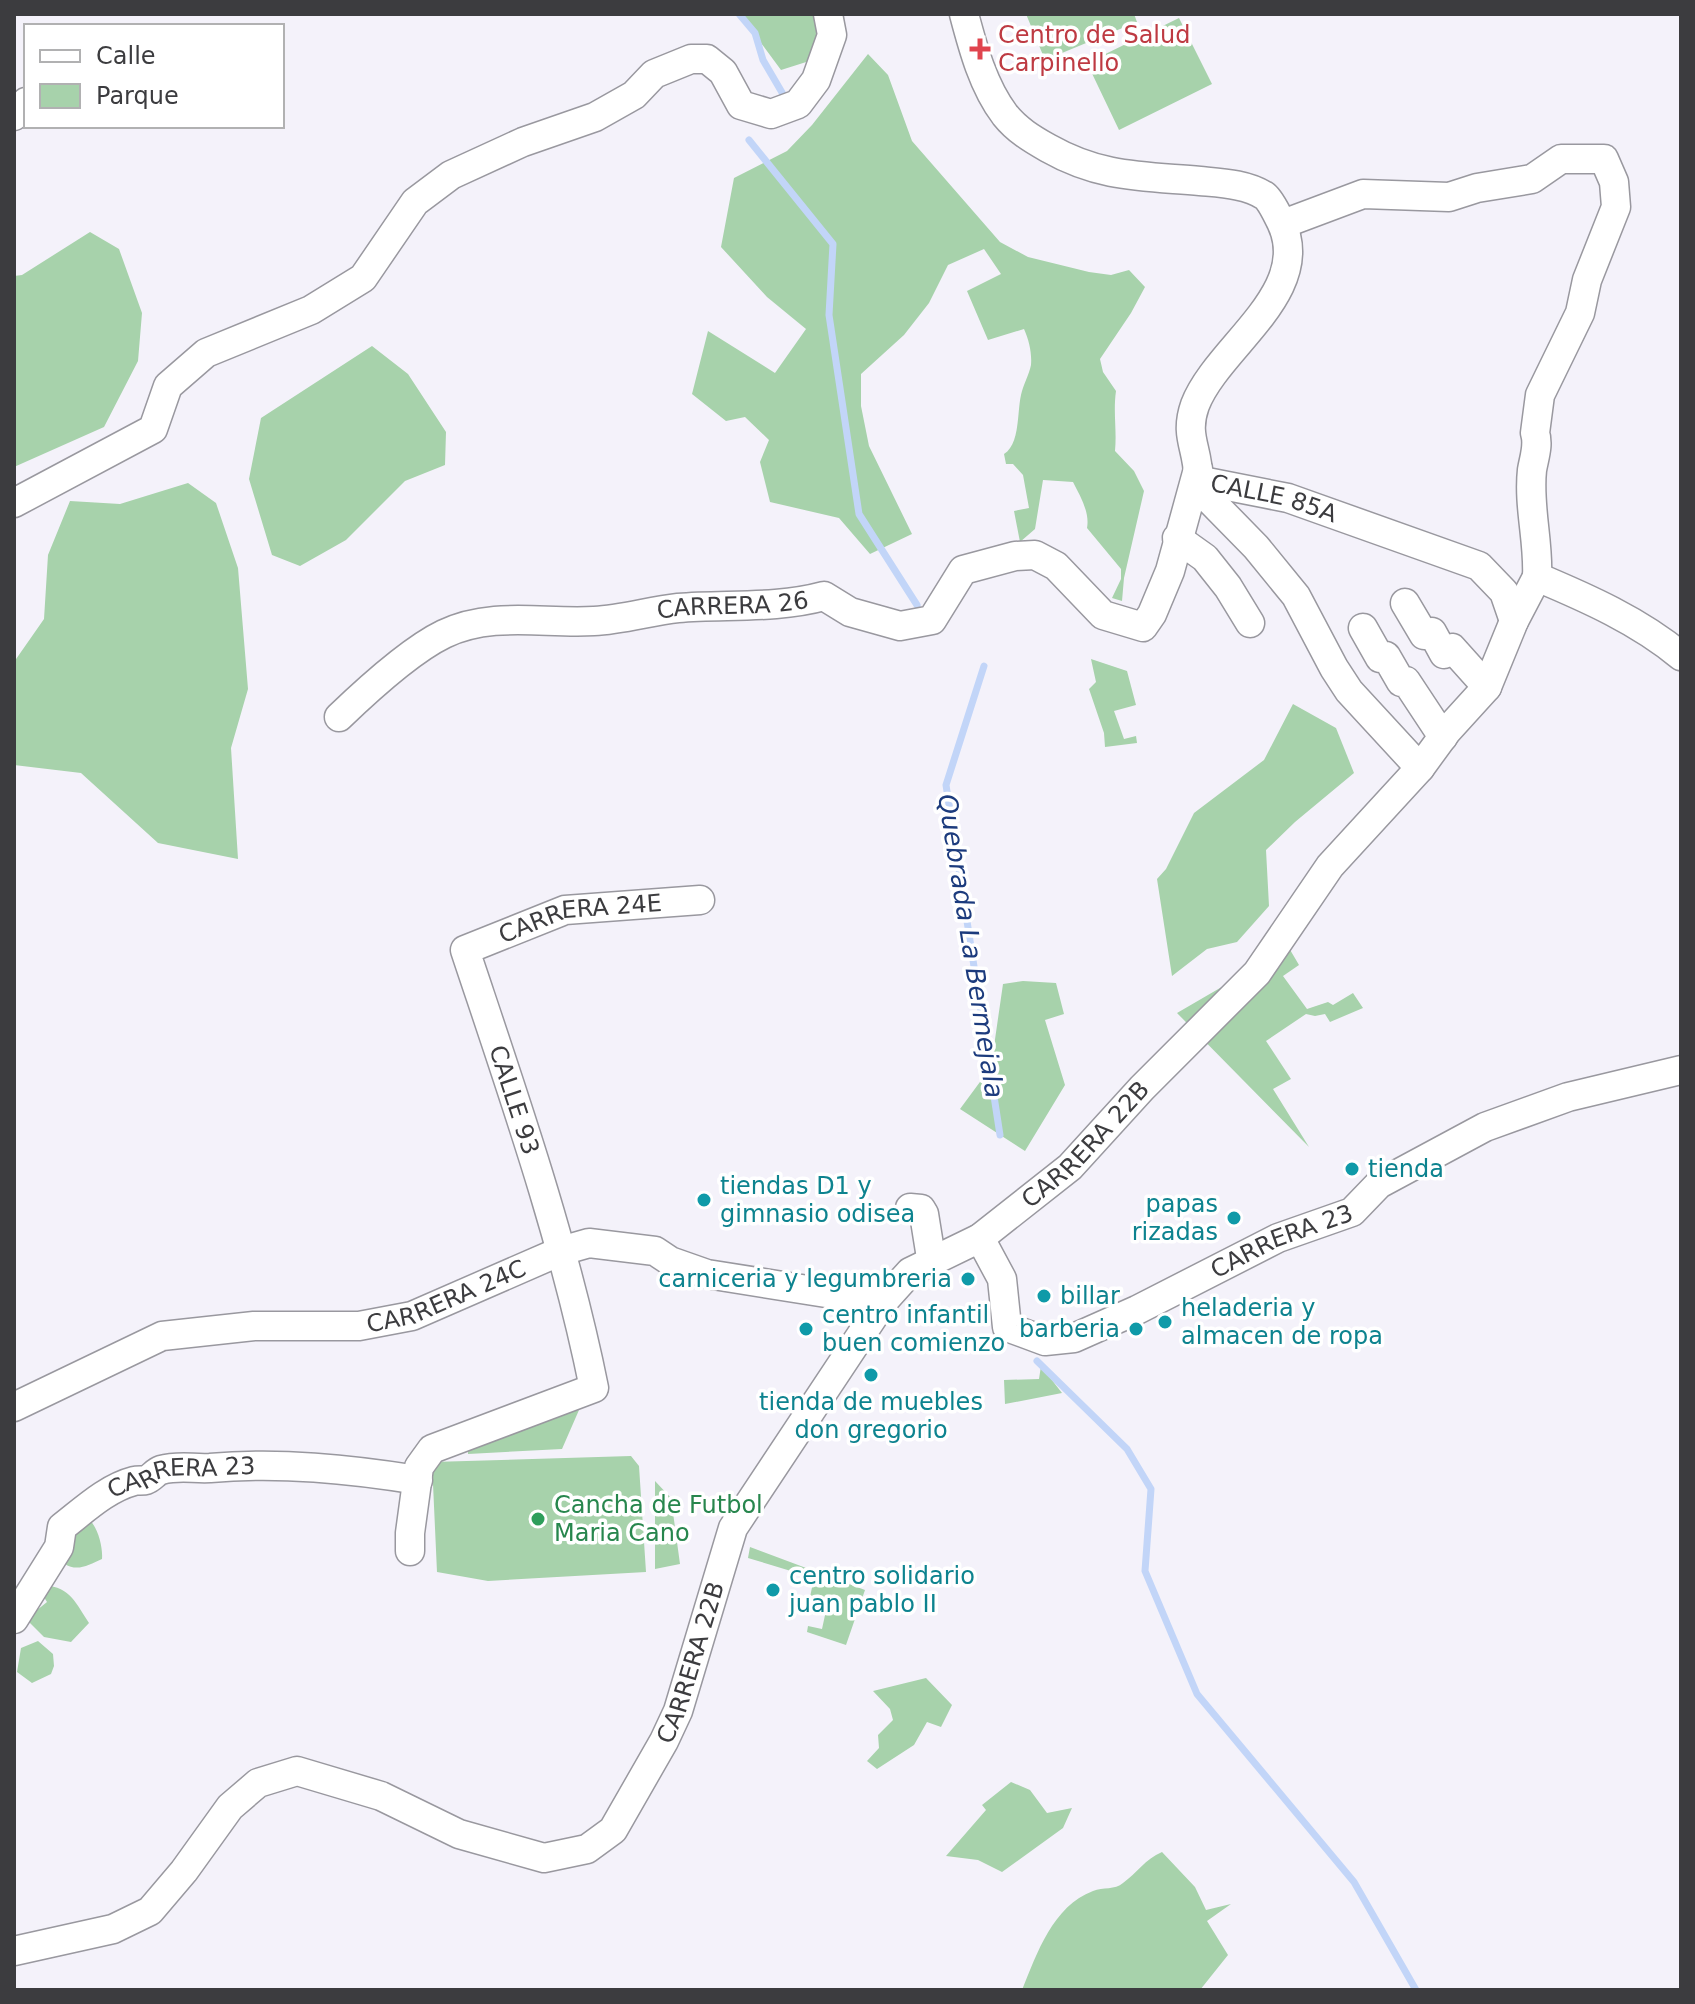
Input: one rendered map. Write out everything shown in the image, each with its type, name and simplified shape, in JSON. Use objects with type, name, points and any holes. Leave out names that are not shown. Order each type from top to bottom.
[{"type":"street","points":[[14,503],[153,429],[168,386],[206,353],[311,310],[363,278],[415,202],[451,175],[523,142],[595,117],[634,95],[654,74],[691,59],[707,59],[723,72],[741,105],[771,114],[798,104],[816,80],[832,35],[828,14]]},
{"type":"street","points":[[964,14],[989,89],[1005,115],[1026,136],[1098,171],[1139,178],[1247,187],[1267,198],[1283,224],[1363,194],[1449,197],[1477,188],[1532,179],[1561,159],[1604,159],[1614,182],[1616,207],[1587,280],[1580,313],[1540,395],[1532,474],[1537,577],[1514,621]]},
{"type":"street","name":"CALLE 85A","points":[[1283,224],[1287,255],[1283,278],[1274,297],[1261,317],[1221,361],[1196,404],[1189,433],[1200,478],[1288,498],[1479,566],[1504,592],[1514,621]]},
{"type":"street","points":[[1200,478],[1177,538],[1205,558],[1228,587],[1250,623]]},
{"type":"street","points":[[1200,478],[1207,497],[1256,547],[1296,596],[1349,691],[1420,768]]},
{"type":"street","name":"CARRERA 26","points":[[339,717],[373,686],[443,634],[490,619],[596,621],[677,608],[733,608],[803,602],[824,596],[850,612],[900,626],[932,620],[963,570],[1028,554],[1042,557],[1056,566],[1103,615],[1143,627],[1161,594],[1177,538]]},
{"type":"street","points":[[1537,577],[1675,643]]},
{"type":"street","points":[[1405,603],[1424,635],[1432,632],[1444,654],[1452,648],[1487,687]]},
{"type":"street","name":"CARRERA 22B","points":[[14,1951],[113,1929],[150,1911],[184,1871],[230,1807],[258,1783],[297,1771],[381,1796],[459,1834],[544,1858],[587,1849],[613,1830],[678,1711],[733,1528],[883,1302],[910,1272],[932,1264],[980,1238],[1070,1167],[1142,1088],[1257,973],[1330,866],[1420,768],[1487,687],[1514,621]]},
{"type":"street","points":[[1363,628],[1380,658],[1386,656],[1401,682],[1406,681],[1443,737]]},
{"type":"street","name":"CARRERA 24E","points":[[465,950],[565,910],[700,900]]},
{"type":"street","name":"CALLE 93","points":[[465,950],[561,1251]]},
{"type":"street","name":"CARRERA 23","points":[[980,1238],[1002,1279],[1007,1327],[1045,1341],[1074,1338],[1137,1310],[1278,1238],[1352,1212],[1379,1184],[1485,1127],[1568,1097],[1681,1070]]},
{"type":"street","points":[[910,1208],[921,1209],[924,1214],[932,1264]]},
{"type":"street","name":"CARRERA 24C","points":[[14,1407],[162,1336],[254,1326],[359,1326],[412,1316],[561,1251],[589,1243],[655,1251],[670,1261],[707,1274],[883,1302]]},
{"type":"street","points":[[410,1551],[419,1467],[432,1449],[594,1388],[579,1314],[561,1251]]},
{"type":"street","name":"CARRERA 23","points":[[14,1619],[59,1547],[62,1527],[101,1496],[134,1481],[147,1480],[157,1471],[185,1466],[206,1468],[239,1464],[366,1472],[418,1480]]},
{"type":"green space","points":[[736,14],[817,14],[822,57],[781,70],[741,16]]},
{"type":"green space","points":[[1026,14],[1134,14],[1137,22],[1045,60]]},
{"type":"green space","points":[[1179,18],[1212,84],[1119,130],[1087,63]]},
{"type":"green space","points":[[868,54],[888,75],[912,141],[1000,242],[1028,257],[1089,272],[1111,275],[1129,270],[1145,287],[1100,359],[1103,372],[1116,391],[1115,451],[1134,471],[1144,491],[1124,578],[1122,601],[1112,598],[1121,579],[1121,569],[1087,528],[1086,510],[1073,482],[1043,480],[1035,529],[1020,542],[1014,511],[1029,508],[1023,475],[1013,464],[1006,464],[1004,454],[1015,436],[1021,395],[1031,365],[1031,351],[1024,329],[988,340],[967,291],[1001,274],[984,249],[948,265],[929,303],[904,335],[861,374],[861,406],[869,446],[912,534],[870,554],[839,518],[770,502],[760,462],[769,440],[745,417],[726,421],[692,394],[708,331],[775,373],[806,329],[767,297],[721,247],[734,178],[787,151],[812,125]]},
{"type":"green space","points":[[90,232],[119,249],[142,313],[138,361],[104,427],[14,467],[14,276],[22,275]]},
{"type":"green space","points":[[372,346],[408,374],[446,432],[445,465],[405,481],[346,540],[300,566],[272,555],[249,479],[261,418]]},
{"type":"green space","points":[[188,483],[216,503],[238,568],[248,689],[231,748],[238,859],[158,843],[81,773],[14,765],[14,662],[44,619],[48,555],[70,501],[120,504]]},
{"type":"green space","points":[[1091,659],[1127,671],[1136,705],[1114,711],[1124,739],[1136,736],[1137,743],[1105,747],[1104,733],[1089,689],[1096,682]]},
{"type":"green space","points":[[1293,704],[1336,728],[1354,773],[1266,850],[1269,906],[1237,942],[1207,949],[1172,976],[1157,879],[1166,869],[1194,813],[1264,760]]},
{"type":"green space","points":[[1289,948],[1299,965],[1283,976],[1307,1009],[1328,1002],[1333,1005],[1353,993],[1363,1008],[1330,1022],[1325,1014],[1306,1014],[1266,1041],[1291,1079],[1273,1089],[1309,1147],[1177,1013]]},
{"type":"green space","points":[[1023,981],[1056,983],[1064,1014],[1045,1020],[1065,1085],[1025,1151],[960,1109],[991,1067],[1003,984]]},
{"type":"green space","points":[[1041,1366],[1062,1393],[1005,1404],[1004,1380],[1039,1379]]},
{"type":"green space","points":[[579,1410],[562,1449],[468,1454],[468,1441]]},
{"type":"green space","name":"Cancha de Futbol Maria Cano","points":[[631,1456],[639,1466],[646,1572],[488,1581],[437,1572],[432,1462]]},
{"type":"green space","points":[[655,1481],[671,1498],[680,1564],[655,1569]]},
{"type":"green space","points":[[89,1519],[99,1538],[102,1559],[83,1567],[65,1564],[61,1549]]},
{"type":"green space","points":[[750,1547],[865,1590],[846,1645],[807,1632],[808,1626],[822,1629],[827,1606],[810,1597],[814,1578],[748,1558]]},
{"type":"green space","points":[[45,1586],[67,1593],[89,1623],[71,1642],[44,1637],[26,1619],[47,1602],[42,1594]]},
{"type":"green space","points":[[38,1641],[53,1654],[54,1666],[51,1674],[32,1683],[17,1672],[21,1648]]},
{"type":"green space","points":[[926,1678],[952,1705],[941,1727],[927,1722],[914,1745],[877,1769],[867,1761],[879,1748],[878,1735],[893,1720],[890,1709],[873,1691]]},
{"type":"green space","points":[[1011,1782],[1030,1790],[1047,1813],[1072,1808],[1063,1828],[1002,1872],[978,1860],[946,1856],[986,1810],[982,1805]]},
{"type":"green space","points":[[1162,1852],[1195,1887],[1206,1910],[1231,1904],[1207,1921],[1228,1955],[1200,1990],[1022,1990],[1048,1932],[1067,1908],[1093,1891],[1120,1885]]},
{"type":"waterway","name":"Quebrada La Bermejala","points":[[739,14],[755,33],[763,60],[787,101]]},
{"type":"waterway","name":"Quebrada La Bermejala","points":[[749,140],[833,244],[829,315],[859,514],[917,605]]},
{"type":"waterway","name":"Quebrada La Bermejala","points":[[984,666],[946,785],[1000,1135]]},
{"type":"waterway","name":"Quebrada La Bermejala","points":[[1037,1361],[1127,1449],[1151,1489],[1145,1571],[1197,1694],[1354,1882],[1416,1990]]},
{"type":"place","name":"Centro de Salud Carpinello","points":[[980,49]]},
{"type":"place","name":"tienda","points":[[1352,1169]]},
{"type":"place","name":"tiendas D1 y gimnasio odisea","points":[[704,1200]]},
{"type":"place","name":"papas rizadas","points":[[1234,1218]]},
{"type":"place","name":"carniceria y legumbreria","points":[[968,1279]]},
{"type":"place","name":"billar","points":[[1044,1296]]},
{"type":"place","name":"heladeria y almacen de ropa","points":[[1165,1322]]},
{"type":"place","name":"centro infantil buen comienzo","points":[[806,1329]]},
{"type":"place","name":"barberia","points":[[1136,1329]]},
{"type":"place","name":"tienda de muebles don gregorio","points":[[871,1375]]},
{"type":"place","name":"Cancha de Futbol Maria Cano","points":[[538,1519]]},
{"type":"place","name":"centro solidario juan pablo II","points":[[773,1590]]}]
